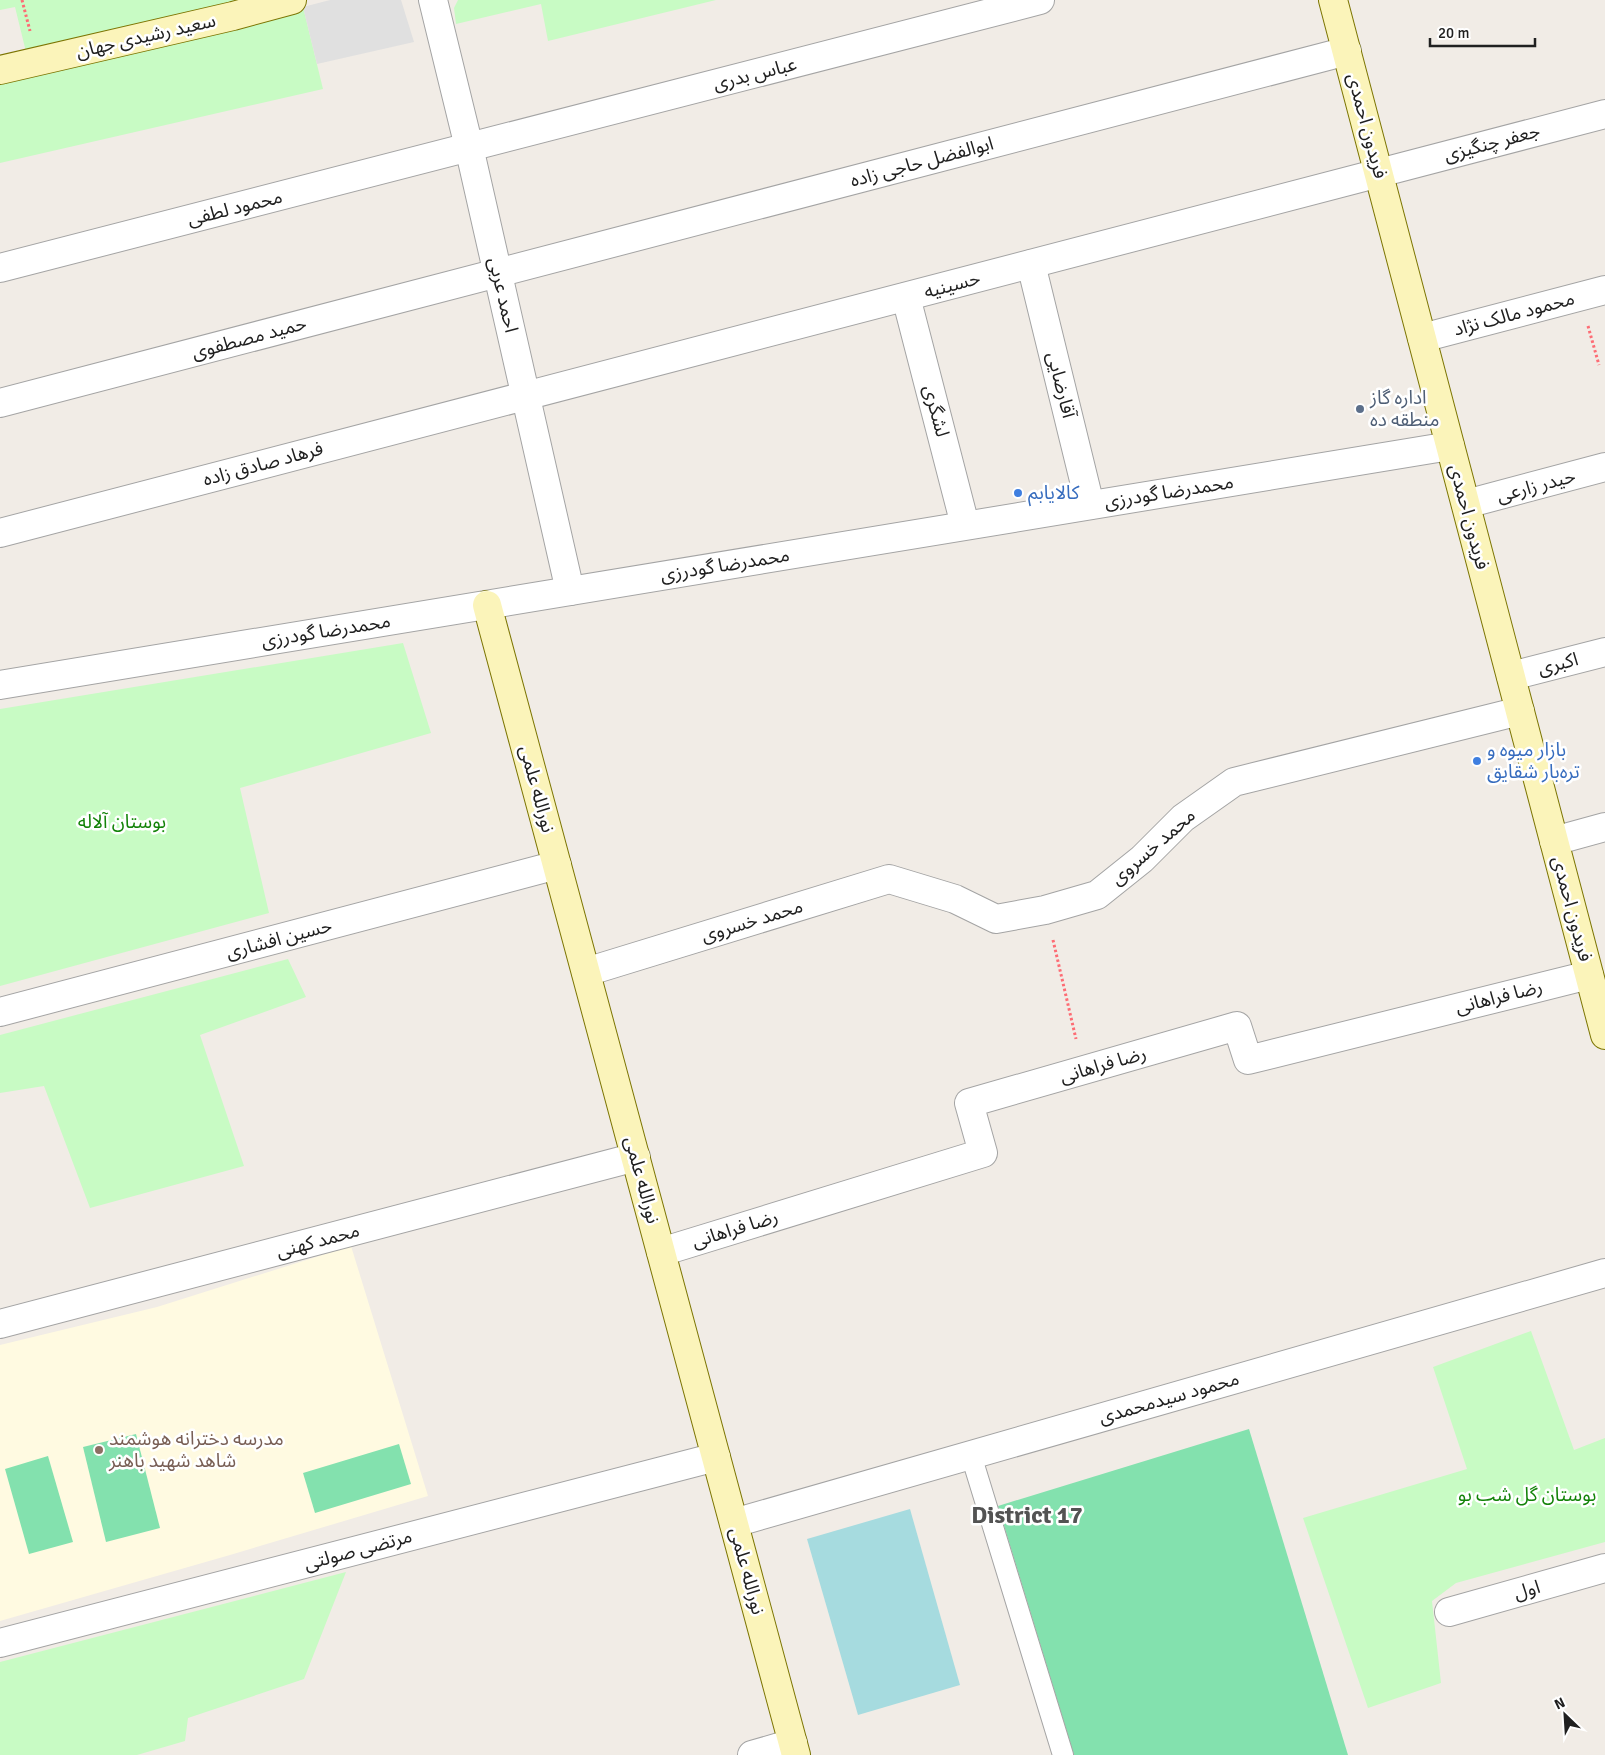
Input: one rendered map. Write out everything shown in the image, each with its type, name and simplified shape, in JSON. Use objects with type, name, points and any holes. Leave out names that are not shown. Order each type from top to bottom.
[{"type":"street","name":"سعید رشیدی جهان","points":[[0,70],[233,16],[292,0]]},
{"type":"street","name":"احمد عربی","points":[[433,0],[469,147],[570,591]]},
{"type":"street","name":"عباس بدری","points":[[469,147],[1040,0]]},
{"type":"street","name":"فریدون احمدی","points":[[1333,0],[1589,974],[1603,1018]]},
{"type":"street","name":"ابوالفضل حاجی زاده","points":[[498,273],[1347,51]]},
{"type":"street","name":"جعفر چنگیزی","points":[[1379,173],[1605,114]]},
{"type":"street","name":"محمود لطفی","points":[[0,268],[469,147]]},
{"type":"street","name":"حسینیه","points":[[526,396],[1379,173]]},
{"type":"street","name":"آقارضایی","points":[[1031,264],[1090,505]]},
{"type":"street","name":"حمید مصطفوی","points":[[0,403],[498,273]]},
{"type":"street","name":"محمود مالک نژاد","points":[[1422,338],[1605,290]]},
{"type":"street","name":"لشگری","points":[[906,297],[965,526]]},
{"type":"street","name":"فرهاد صادق زاده","points":[[0,533],[526,396]]},
{"type":"street","name":"محمدرضا گودرزی","points":[[0,685],[1450,446]]},
{"type":"street","name":"حیدر زارعی","points":[[1466,504],[1605,467]]},
{"type":"street","name":"نورالله علمی","points":[[487,605],[795,1749]]},
{"type":"street","name":"اکبری","points":[[1511,676],[1605,652]]},
{"type":"street","name":"محمد خسروی","points":[[586,972],[889,879],[955,899],[996,919],[1045,910],[1097,895],[1142,859],[1183,818],[1234,782],[1520,712]]},
{"type":"street","points":[[1554,841],[1605,827]]},
{"type":"street","name":"حسین افشاری","points":[[0,1012],[557,865]]},
{"type":"street","name":"رضا فراهانی","points":[[661,1252],[983,1153],[969,1103],[1237,1026],[1248,1060],[1589,974]]},
{"type":"street","name":"محمد کهنی","points":[[0,1324],[636,1158]]},
{"type":"street","name":"محمود سیدمحمدی","points":[[734,1523],[1605,1273]]},
{"type":"street","name":"مرتضی صولتی","points":[[0,1643],[716,1457]]},
{"type":"street","name":"اول","points":[[1449,1612],[1605,1568]]},
{"type":"street","points":[[752,1755],[795,1749]]},
{"type":"lane","points":[[971,1455],[1063,1755]]},
{"type":"path","points":[[1579,297],[1599,364]]},
{"type":"path","points":[[1045,910],[1084,1070]]},
{"type":"shaded area","points":[[330,0],[401,0],[414,42],[317,64],[303,7]]},
{"type":"shaded area","points":[[351,1246],[428,1496],[0,1621],[0,1345],[157,1307]]},
{"type":"green space","points":[[0,0],[245,0],[27,56],[15,7],[0,10]]},
{"type":"green space","points":[[458,0],[716,0],[548,41],[541,4],[456,24],[454,8]]},
{"type":"green space","points":[[303,7],[323,89],[0,163],[0,83]]},
{"type":"green space","name":"بوستان آلاله","points":[[403,643],[431,733],[240,788],[269,913],[0,986],[0,709]]},
{"type":"green space","points":[[288,959],[306,997],[200,1035],[244,1166],[90,1208],[44,1086],[0,1093],[0,1035]]},
{"type":"green space","name":"بوستان گل شب بو","points":[[1531,1331],[1574,1450],[1605,1438],[1605,1542],[1456,1583],[1432,1601],[1441,1683],[1368,1708],[1303,1518],[1467,1469],[1433,1367]]},
{"type":"green space","points":[[1249,1429],[1348,1755],[1074,1755],[998,1506]]},
{"type":"green space","points":[[136,1434],[160,1528],[106,1542],[83,1447]]},
{"type":"green space","points":[[399,1444],[411,1484],[315,1513],[303,1473]]},
{"type":"green space","points":[[48,1456],[73,1542],[29,1554],[5,1469]]},
{"type":"green space","points":[[346,1572],[304,1679],[188,1718],[185,1741],[137,1755],[0,1755],[0,1662]]},
{"type":"water","points":[[910,1509],[960,1685],[858,1715],[807,1539]]},
{"type":"place","name":"اداره گاز منطقه ده","points":[[1360,409]]},
{"type":"place","name":"کالایابم","points":[[1018,493]]},
{"type":"place","name":"بازار میوه و تره‌بار شقایق","points":[[1477,761]]},
{"type":"place","name":"مدرسه دخترانه هوشمند شاهد شهید باهنر","points":[[99,1450]]},
{"type":"district","name":"District 17","points":[[1027,1515]]}]
